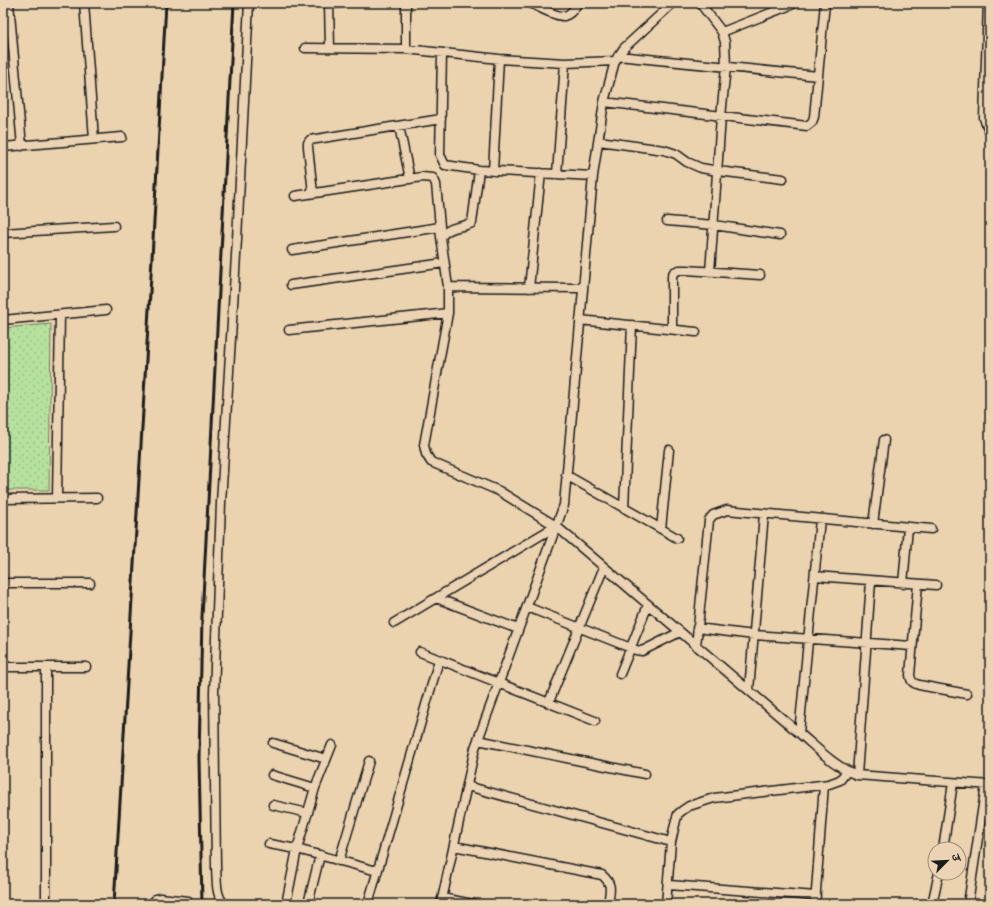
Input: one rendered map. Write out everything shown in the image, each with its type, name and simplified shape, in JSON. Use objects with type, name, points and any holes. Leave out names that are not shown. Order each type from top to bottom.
[{"type":"street","points":[[8,3],[22,146]]},
{"type":"street","points":[[84,3],[94,139]]},
{"type":"street","points":[[224,904],[218,896],[216,867],[214,693],[221,503],[237,239],[249,3]]},
{"type":"street","points":[[330,48],[329,3],[343,3]]},
{"type":"street","points":[[406,3],[406,49]]},
{"type":"street","points":[[530,3],[557,15],[563,16],[569,14],[578,3]]},
{"type":"street","points":[[473,904],[442,901],[475,748],[564,505],[593,176],[604,102],[617,59],[624,48],[673,3]]},
{"type":"street","points":[[700,3],[722,32],[725,42],[726,66],[710,272]]},
{"type":"street","points":[[722,32],[796,3]]},
{"type":"street","points":[[604,102],[807,126],[812,122],[814,117],[825,3]]},
{"type":"street","points":[[988,3],[984,118],[990,132]]},
{"type":"street","points":[[305,48],[406,49],[499,60],[566,63],[617,59],[726,66],[818,76]]},
{"type":"street","points":[[442,53],[440,155],[445,165],[479,170],[593,176]]},
{"type":"street","points":[[493,171],[499,60]]},
{"type":"street","points":[[557,174],[566,63]]},
{"type":"street","points":[[313,193],[308,147],[310,140],[441,119]]},
{"type":"street","points":[[399,126],[410,179]]},
{"type":"street","points":[[3,147],[122,137]]},
{"type":"street","points":[[598,141],[664,150],[676,154],[694,166],[718,172],[783,179]]},
{"type":"street","points":[[441,236],[445,231],[451,228],[465,226],[472,223],[479,170]]},
{"type":"street","points":[[529,288],[541,173]]},
{"type":"street","points":[[296,196],[422,177],[433,178],[436,184],[448,287],[448,313],[424,446],[426,454],[431,462],[499,491],[556,526],[799,733],[847,771],[857,775],[988,785],[968,904]]},
{"type":"street","points":[[667,221],[714,225],[780,235]]},
{"type":"street","points":[[3,233],[114,226]]},
{"type":"street","points":[[292,250],[440,227]]},
{"type":"street","points":[[291,285],[444,263]]},
{"type":"street","points":[[672,329],[672,276],[674,272],[683,270],[760,276]]},
{"type":"street","points":[[448,287],[583,288]]},
{"type":"street","points":[[3,320],[106,310]]},
{"type":"street","points":[[288,330],[448,313]]},
{"type":"street","points":[[56,498],[60,314]]},
{"type":"street","points":[[580,320],[696,332]]},
{"type":"street","points":[[624,508],[632,325]]},
{"type":"street","points":[[873,524],[884,440]]},
{"type":"street","points":[[661,529],[669,450]]},
{"type":"street","points":[[566,475],[676,538]]},
{"type":"street","points":[[3,498],[97,498]]},
{"type":"street","points":[[696,646],[709,520],[713,515],[727,510],[931,529]]},
{"type":"street","points":[[749,690],[764,514]]},
{"type":"street","points":[[799,733],[820,519]]},
{"type":"street","points":[[394,623],[556,526]]},
{"type":"street","points":[[904,584],[908,527]]},
{"type":"street","points":[[549,702],[604,567]]},
{"type":"street","points":[[815,576],[936,586]]},
{"type":"street","points":[[857,775],[871,581]]},
{"type":"street","points":[[3,583],[90,583]]},
{"type":"street","points":[[918,584],[912,646],[911,680],[913,683],[967,694]]},
{"type":"street","points":[[436,598],[518,629]]},
{"type":"street","points":[[620,674],[648,605]]},
{"type":"street","points":[[527,607],[642,651],[680,632]]},
{"type":"street","points":[[697,628],[754,635],[912,646]]},
{"type":"street","points":[[420,652],[595,721]]},
{"type":"street","points":[[368,904],[440,660]]},
{"type":"street","points":[[3,667],[86,667]]},
{"type":"street","points":[[46,667],[46,904]]},
{"type":"street","points":[[478,740],[645,774]]},
{"type":"street","points":[[272,743],[326,759]]},
{"type":"street","points":[[286,904],[297,849],[315,788],[332,745]]},
{"type":"street","points":[[339,861],[369,761]]},
{"type":"street","points":[[666,904],[671,842],[678,814],[683,810],[689,806],[714,798],[824,785],[840,780],[847,771]]},
{"type":"street","points":[[272,775],[315,788]]},
{"type":"street","points":[[944,841],[953,783]]},
{"type":"street","points":[[668,885],[816,900],[824,785]]},
{"type":"street","points":[[467,786],[671,842]]},
{"type":"street","points":[[273,805],[308,814]]},
{"type":"street","points":[[269,844],[297,849],[378,871]]},
{"type":"street","points":[[454,846],[602,875],[609,883],[610,889],[608,904]]},
{"type":"street","points":[[308,904],[320,855]]},
{"type":"street","points":[[932,904],[937,881]]},
{"type":"lane","points":[[150,904],[150,901],[155,897],[160,896],[189,899]]},
{"type":"green space","points":[[51,324],[49,490],[3,490],[3,328]]},
{"type":"railway","points":[[114,904],[166,3]]},
{"type":"railway","points":[[202,904],[199,758],[202,617],[234,3]]}]
